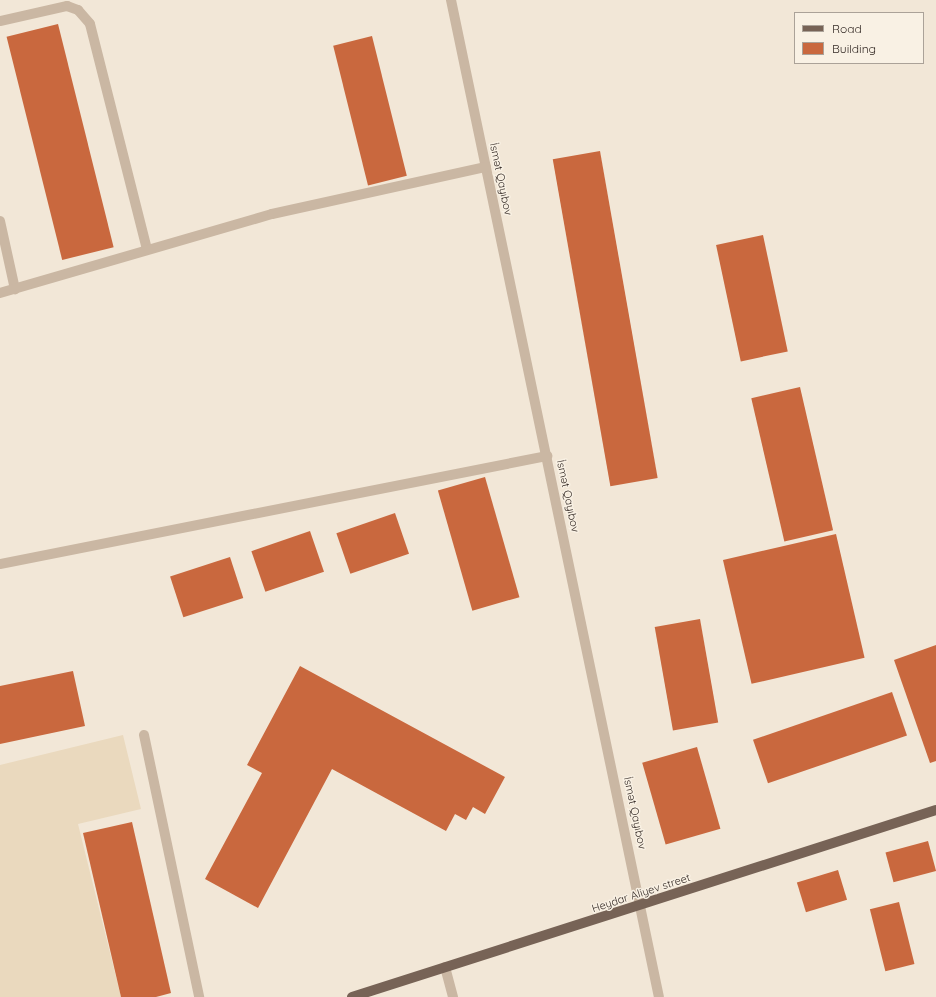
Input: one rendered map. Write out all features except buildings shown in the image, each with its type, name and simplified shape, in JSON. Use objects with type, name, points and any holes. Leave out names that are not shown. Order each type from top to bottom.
[{"type":"main road","name":"Heydar Aliyev street","points":[[352,997],[936,810]]},
{"type":"street","name":"İsmət Qayıbov","points":[[451,0],[642,905],[659,997]]},
{"type":"street","points":[[0,21],[67,6],[78,10],[90,24],[147,249]]},
{"type":"street","points":[[0,293],[147,249],[272,214],[486,167]]},
{"type":"street","points":[[0,222],[15,289]]},
{"type":"street","points":[[0,564],[547,456]]},
{"type":"street","points":[[144,735],[199,997]]},
{"type":"street","points":[[446,968],[453,997]]},
{"type":"shaded area","points":[[123,735],[141,809],[78,824],[121,997],[0,997],[0,765]]}]
